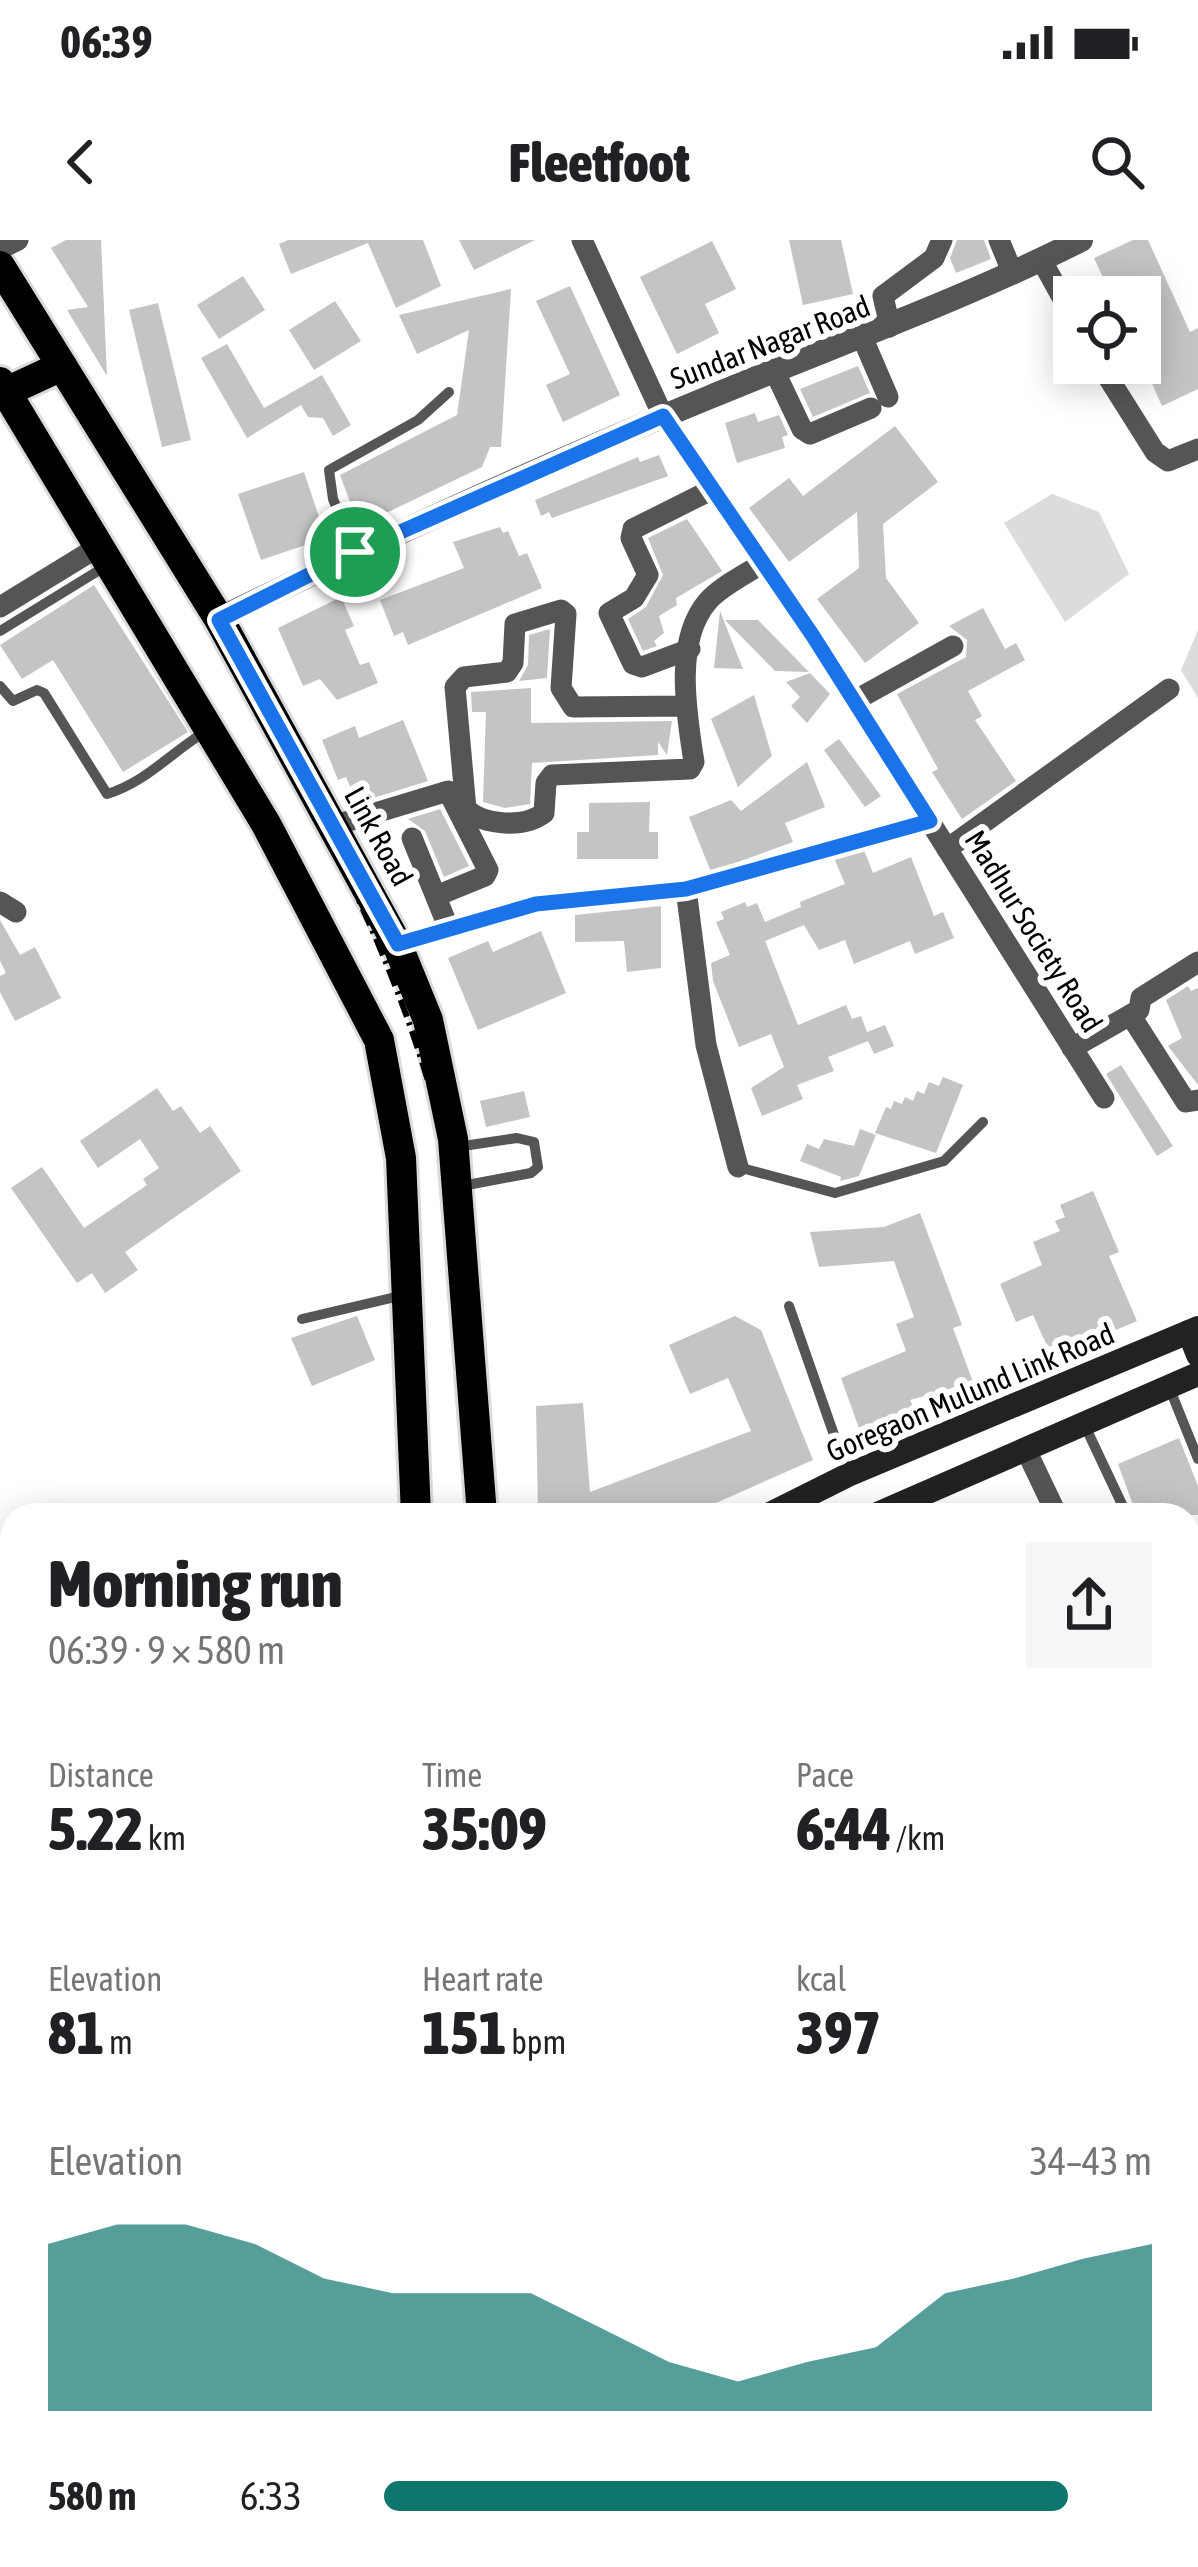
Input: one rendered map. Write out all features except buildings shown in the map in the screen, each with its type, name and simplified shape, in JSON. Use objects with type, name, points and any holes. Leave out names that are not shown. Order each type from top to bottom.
[{"type":"main road","name":"Link Road","points":[[0,266],[219,620],[398,944],[428,1020],[453,1148],[481,1503]]},
{"type":"main road","points":[[62,366],[3,387],[266,824],[379,1040],[401,1158],[416,1503]]},
{"type":"main road","name":"Goregaon Mulund Link Road","points":[[791,1503],[848,1474],[1195,1338]]},
{"type":"main road","points":[[908,1503],[1198,1374]]},
{"type":"street","points":[[0,249],[18,240]]},
{"type":"street","name":"Madhur Society Road","points":[[582,240],[663,416],[854,700],[1104,1098]]},
{"type":"street","points":[[890,327],[883,296],[934,258],[942,240]]},
{"type":"street","points":[[999,240],[1013,274]]},
{"type":"street","name":"Sundar Nagar Road","points":[[219,620],[355,552],[663,416],[863,339],[1061,248]]},
{"type":"street","points":[[774,370],[802,429],[810,434],[879,402],[863,339]]},
{"type":"street","points":[[1112,384],[1155,452],[1168,461],[1198,449]]},
{"type":"street","points":[[690,649],[641,668],[633,664],[609,613],[634,598],[648,575],[631,538],[633,529],[713,489]]},
{"type":"street","points":[[0,607],[104,556]]},
{"type":"street","points":[[686,706],[573,707],[561,688],[566,614],[561,610],[525,617],[515,624],[513,662],[507,672],[464,677],[455,687],[466,809],[479,820],[532,822],[544,813],[546,784],[552,776],[690,770],[686,706],[690,649],[708,601],[764,562]]},
{"type":"street","points":[[854,700],[953,646]]},
{"type":"street","points":[[947,849],[1168,689]]},
{"type":"street","points":[[332,826],[448,791],[488,870],[485,876],[436,896]]},
{"type":"street","points":[[412,838],[448,929]]},
{"type":"street","points":[[398,944],[536,904],[686,889],[706,1045],[738,1167]]},
{"type":"street","points":[[1072,1048],[1131,1016],[1141,998],[1198,962]]},
{"type":"street","points":[[1131,1016],[1186,1102],[1198,1100]]},
{"type":"street","points":[[1026,1450],[1051,1503]]},
{"type":"lane","points":[[355,552],[332,499],[329,470],[418,420],[449,392]]},
{"type":"lane","points":[[0,631],[104,556]]},
{"type":"lane","points":[[0,686],[13,700],[44,692],[107,794],[159,768],[170,752],[209,730]]},
{"type":"lane","points":[[686,889],[930,821]]},
{"type":"lane","points":[[738,1167],[835,1193],[944,1161],[983,1122]]},
{"type":"lane","points":[[453,1148],[526,1138],[541,1160],[522,1176],[457,1186]]},
{"type":"lane","points":[[302,1319],[408,1294]]},
{"type":"lane","points":[[789,1306],[848,1474]]},
{"type":"lane","points":[[1169,1387],[1198,1459]]},
{"type":"lane","points":[[1084,1424],[1121,1503]]},
{"type":"shaded area","points":[[1052,494],[1099,512],[1129,574],[1065,622],[1004,523]]},
{"type":"shaded area","points":[[1198,630],[1198,698],[1181,670]]},
{"type":"railway","points":[[0,280],[270,728],[337,854],[394,984],[439,1120],[460,1217],[479,1366],[486,1503]]},
{"type":"route","points":[[663,416],[813,636],[930,821],[686,889],[536,904],[398,944],[219,620],[355,552],[663,416]]}]
